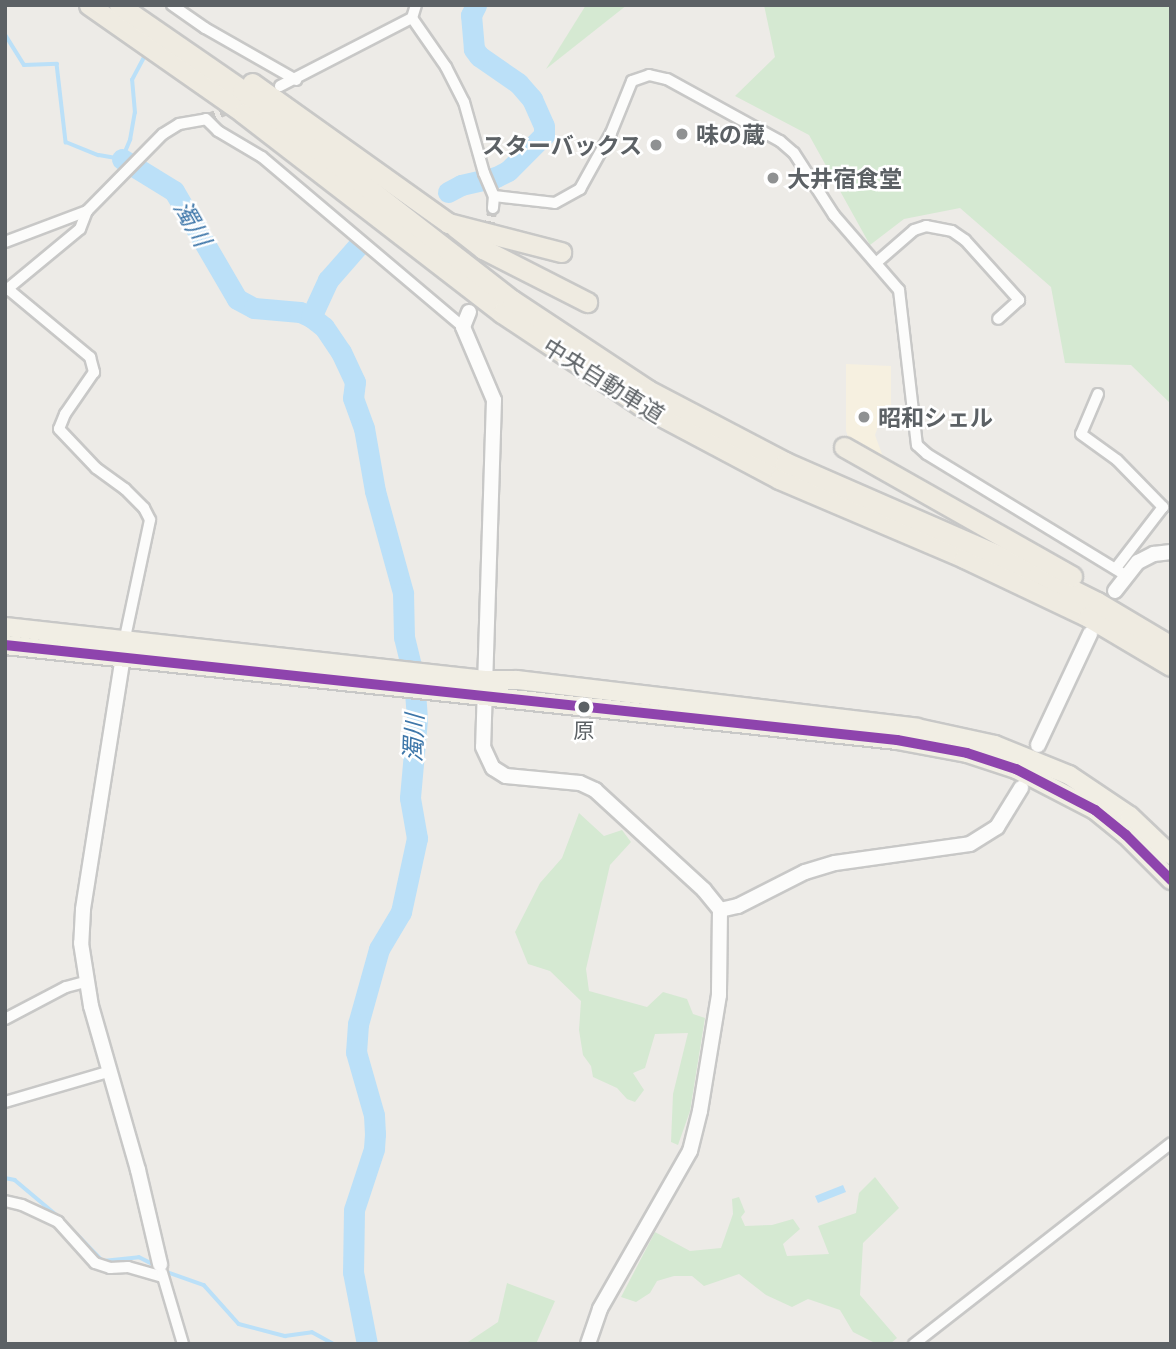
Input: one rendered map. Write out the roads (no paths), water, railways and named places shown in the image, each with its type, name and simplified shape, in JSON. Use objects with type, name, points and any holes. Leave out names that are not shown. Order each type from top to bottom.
[{"type":"highway","name":"中央自動車道","points":[[89,5],[243,113],[502,313],[640,405],[779,479],[964,558],[1088,617],[1171,666]]},
{"type":"highway","name":"中央自動車道","points":[[119,5],[242,90],[512,300],[648,390],[785,462],[1039,573],[1097,602],[1171,646]]},
{"type":"highway","points":[[130,5],[242,76],[483,249],[587,302]]},
{"type":"highway","points":[[448,223],[561,252]]},
{"type":"highway","points":[[844,447],[1171,633]]},
{"type":"highway","points":[[5,627],[387,666],[450,684]]},
{"type":"highway","points":[[5,645],[386,685],[450,684],[486,688],[897,740],[967,753],[1016,769],[1095,810],[1126,835],[1171,880]]},
{"type":"highway","points":[[486,688],[517,680],[868,721],[995,744],[1069,775],[1099,793],[1130,816],[1171,855]]},
{"type":"street","points":[[172,5],[296,80]]},
{"type":"street","points":[[280,86],[412,18],[416,5]]},
{"type":"street","points":[[412,18],[446,66],[464,102],[494,202],[555,203],[580,189],[611,133],[632,81],[649,75],[667,79],[788,147],[834,215],[894,282],[902,301],[908,385],[917,445],[927,454],[1120,572]]},
{"type":"street","points":[[5,242],[87,211],[138,158],[179,124],[206,119],[218,131],[262,157],[463,327],[494,400],[483,747],[493,768],[506,776],[580,783],[595,790],[704,890],[720,910],[719,995],[700,1111],[690,1151],[600,1309],[588,1344]]},
{"type":"street","points":[[87,211],[80,229],[7,290],[90,357],[93,372],[65,414],[59,429],[96,468],[125,489],[144,508],[150,520],[125,638],[83,910],[81,943],[85,982],[183,1344]]},
{"type":"street","points":[[876,263],[914,230],[926,226],[952,231],[965,240],[1019,300],[998,319]]},
{"type":"street","points":[[463,327],[469,312]]},
{"type":"street","points":[[1098,394],[1081,434],[1117,460],[1163,507],[1120,572],[1115,591]]},
{"type":"street","points":[[1120,572],[1146,557],[1171,552]]},
{"type":"street","points":[[1038,745],[1090,634]]},
{"type":"street","points":[[720,910],[738,906],[805,872],[835,863],[970,844],[997,827],[1021,788]]},
{"type":"street","points":[[5,1019],[66,987],[85,982]]},
{"type":"street","points":[[5,1102],[111,1071]]},
{"type":"street","points":[[914,1344],[1171,1143]]},
{"type":"street","points":[[5,1201],[22,1205],[58,1222],[95,1263],[110,1268],[162,1271]]},
{"type":"water","points":[[843,1185],[846,1192],[818,1203],[815,1196]]},
{"type":"waterway","points":[[448,192],[461,185],[496,177],[508,171],[544,135],[544,126],[532,99],[518,83],[479,56],[474,49],[471,15],[476,5]]},
{"type":"waterway","points":[[5,34],[24,65],[57,64],[66,142],[99,155],[122,159],[130,140],[135,113],[132,80],[143,59]]},
{"type":"waterway","name":"濁川","points":[[122,159],[174,191],[237,299],[254,308],[300,312],[311,317],[324,327],[341,352],[355,382],[353,398],[364,428],[375,491],[403,593],[404,637],[414,678],[417,719],[410,798],[417,838],[401,912],[379,949],[358,1024],[356,1052],[374,1115],[375,1134],[374,1149],[354,1210],[353,1272],[367,1344]]},
{"type":"waterway","points":[[311,317],[328,280],[357,247]]},
{"type":"waterway","points":[[5,1178],[15,1180],[59,1217]]},
{"type":"waterway","points":[[70,1227],[103,1261],[139,1257],[155,1265]]},
{"type":"waterway","points":[[164,1271],[204,1285],[239,1324],[285,1336],[312,1332],[334,1344]]},
{"type":"tunnel","points":[[206,119],[236,106]]},
{"type":"tunnel","points":[[478,275],[493,208]]},
{"type":"place","name":"味の蔵","points":[[682,134]]},
{"type":"place","name":"スターバックス","points":[[656,145]]},
{"type":"place","name":"大井宿食堂","points":[[773,178]]},
{"type":"place","name":"昭和シェル","points":[[864,417]]},
{"type":"place","name":"原","points":[[584,707]]}]
